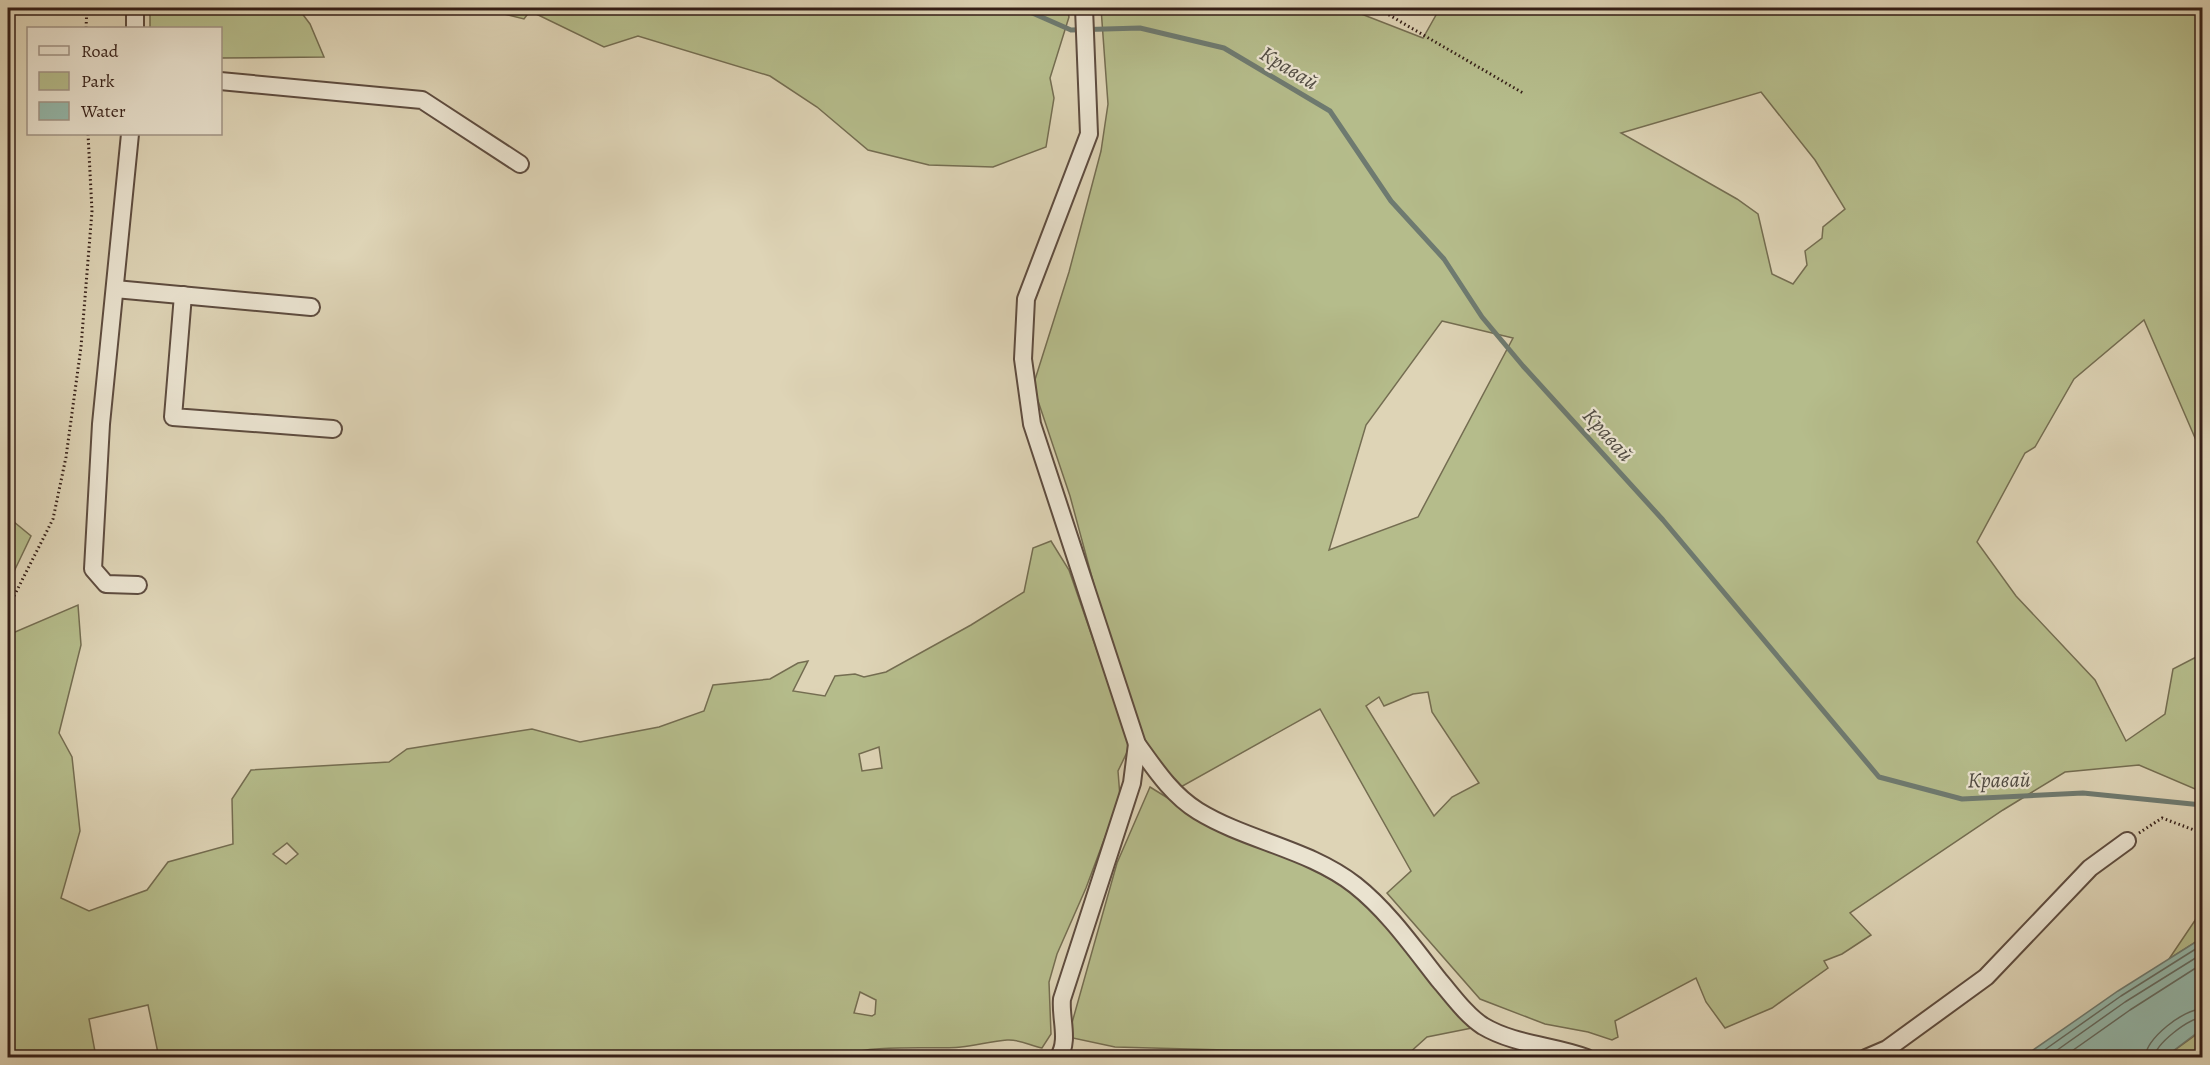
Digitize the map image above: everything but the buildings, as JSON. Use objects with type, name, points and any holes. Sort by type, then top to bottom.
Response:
[{"type":"street","points":[[135,8],[135,27]]},
{"type":"street","points":[[1084,8],[1089,134],[1026,299],[1023,359],[1032,424],[1137,744],[1166,785],[1198,811],[1327,868],[1353,883],[1381,907],[1454,998],[1481,1024],[1504,1037],[1564,1049],[1587,1058]]},
{"type":"street","points":[[222,81],[422,100],[520,164]]},
{"type":"street","points":[[130,135],[101,424],[93,568],[106,584],[138,585]]},
{"type":"street","points":[[115,289],[311,307]]},
{"type":"street","points":[[183,295],[173,417],[333,429]]},
{"type":"street","points":[[1058,1058],[1065,1043],[1061,1015],[1062,999],[1132,783],[1137,744]]},
{"type":"street","points":[[1866,1058],[1887,1049],[1986,977],[2090,868],[2127,841]]},
{"type":"path","points":[[86,27],[87,8]]},
{"type":"path","points":[[1377,8],[1523,93]]},
{"type":"path","points":[[8,608],[53,519],[66,457],[81,347],[92,211],[88,135]]},
{"type":"path","points":[[2127,841],[2162,818],[2202,833]]},
{"type":"green space","points":[[150,8],[298,8],[310,24],[324,57],[222,58],[222,27],[150,27]]},
{"type":"green space","points":[[480,8],[1067,8],[1069,17],[1050,78],[1054,98],[1046,147],[993,167],[929,165],[868,150],[817,107],[770,76],[638,36],[604,47],[530,11],[524,19]]},
{"type":"green space","points":[[1101,8],[1346,8],[1423,38],[1440,8],[2202,8],[2202,454],[2144,320],[2074,379],[2035,447],[2025,453],[1977,542],[2016,596],[2095,680],[2126,741],[2165,714],[2173,669],[2202,654],[2202,801],[2200,791],[2139,765],[2065,772],[2003,810],[1850,913],[1871,935],[1842,954],[1824,961],[1828,968],[1772,1008],[1725,1028],[1706,1002],[1696,978],[1615,1021],[1618,1037],[1612,1040],[1588,1032],[1545,1024],[1480,999],[1387,893],[1411,871],[1320,709],[1179,788],[1145,745],[1107,633],[1070,496],[1033,386],[1069,272],[1101,151],[1108,104]],"holes":[[[1761,92],[1815,160],[1845,209],[1823,227],[1822,238],[1805,251],[1807,265],[1793,284],[1772,274],[1758,214],[1737,199],[1621,133]],[[1442,321],[1513,338],[1418,517],[1329,550],[1366,425]],[[1428,692],[1432,712],[1479,783],[1452,797],[1434,816],[1366,706],[1379,697],[1384,706],[1413,694]]]},
{"type":"green space","points":[[8,517],[31,536],[8,584]]},
{"type":"green space","points":[[1051,541],[1069,570],[1130,746],[1118,771],[1120,797],[1086,888],[1057,954],[1049,982],[1051,1034],[1042,1048],[1007,1040],[949,1048],[864,1050],[841,1058],[159,1058],[148,1005],[89,1019],[96,1057],[8,1058],[8,635],[78,605],[81,645],[59,733],[72,757],[80,831],[61,898],[89,911],[147,890],[168,862],[233,844],[232,799],[251,770],[389,762],[407,749],[532,729],[580,742],[659,727],[704,711],[713,685],[770,679],[798,663],[808,661],[793,691],[825,696],[835,676],[855,674],[864,677],[886,672],[971,625],[1024,592],[1033,548]],"holes":[[[879,747],[882,768],[862,771],[859,754]],[[287,843],[298,854],[286,864],[273,854]],[[860,992],[876,1000],[875,1014],[872,1016],[854,1013]]]},
{"type":"green space","points":[[1150,787],[1179,805],[1275,848],[1368,900],[1477,1027],[1427,1037],[1407,1055],[1115,1047],[1068,1037],[1117,863]]},
{"type":"green space","points":[[2202,910],[2202,938],[2169,959]]},
{"type":"green space","points":[[2202,1029],[2202,1057],[2164,1058],[2201,1031]]},
{"type":"water","points":[[2202,938],[2202,1029],[2165,1057],[2023,1057],[2118,991]]},
{"type":"waterway","name":"Кравай","points":[[1021,8],[1071,30],[1140,28],[1224,48],[1330,111],[1391,201],[1444,259],[1482,317],[1523,366],[1663,520],[1879,777],[1962,799],[2083,793],[2202,805]]}]
